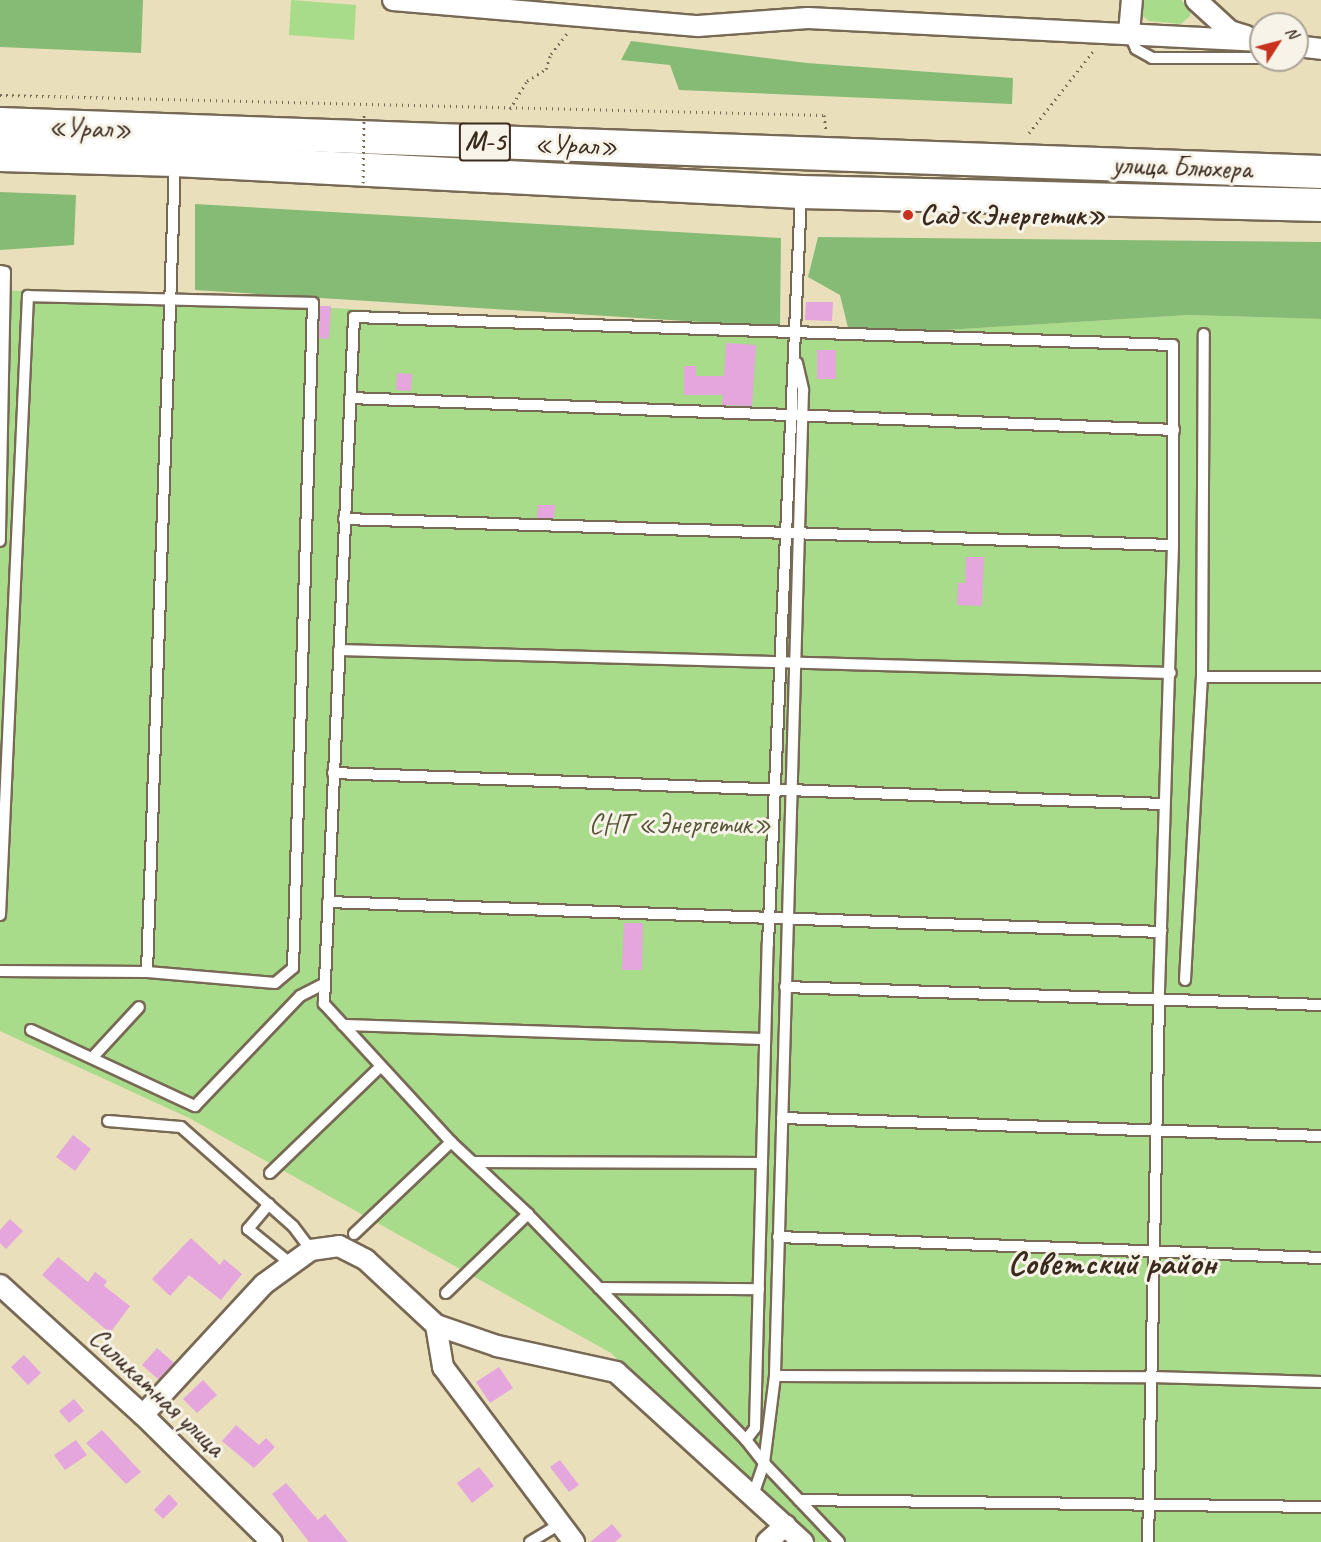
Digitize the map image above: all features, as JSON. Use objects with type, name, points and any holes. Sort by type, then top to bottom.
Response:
[{"type":"main road","name":"«Урал»","points":[[0,124],[1043,161]]},
{"type":"main road","name":"«Урал»","points":[[0,155],[175,160],[801,192],[1044,198]]},
{"type":"main road","name":"улица Блюхера","points":[[1043,161],[1321,172]]},
{"type":"main road","name":"улица Блюхера","points":[[1044,198],[1321,205]]},
{"type":"street","points":[[393,0],[698,26],[807,18],[1249,40]]},
{"type":"street","points":[[1129,33],[1132,0]]},
{"type":"street","points":[[1205,5],[1230,31],[1249,37]]},
{"type":"street","points":[[143,1415],[264,1284],[311,1250],[339,1246],[366,1260],[436,1325],[497,1346],[616,1372],[803,1542]]},
{"type":"street","name":"Силикатная улица","points":[[0,1285],[143,1415],[272,1542]]},
{"type":"street","points":[[436,1325],[443,1366],[574,1542]]},
{"type":"street","points":[[767,1542],[786,1525]]},
{"type":"lane","points":[[1129,33],[1136,49],[1152,58],[1249,58]]},
{"type":"lane","points":[[147,972],[175,160]]},
{"type":"lane","points":[[752,1498],[764,1463],[776,1376],[798,533],[794,331],[801,192]]},
{"type":"lane","points":[[0,271],[5,272],[0,541]]},
{"type":"lane","points":[[0,915],[28,296],[313,303],[293,968],[275,983],[147,972],[0,970]]},
{"type":"lane","points":[[839,1542],[764,1463],[746,1440],[528,1214],[452,1142],[324,1004],[354,317],[1173,345],[1171,674],[1164,804],[1148,1542]]},
{"type":"lane","points":[[1185,980],[1202,677],[1204,334]]},
{"type":"lane","points":[[350,398],[1174,430]]},
{"type":"lane","points":[[746,1440],[755,1428],[765,1039],[779,663],[785,533],[796,415]]},
{"type":"lane","points":[[344,519],[1173,545]]},
{"type":"lane","points":[[339,650],[1171,674]]},
{"type":"lane","points":[[1202,677],[1321,677]]},
{"type":"lane","points":[[333,773],[1164,804]]},
{"type":"lane","points":[[328,902],[1161,932]]},
{"type":"lane","points":[[31,1030],[195,1106],[300,996],[324,984]]},
{"type":"lane","points":[[785,987],[1159,1002],[1321,1005]]},
{"type":"lane","points":[[92,1058],[139,1007]]},
{"type":"lane","points":[[343,1025],[765,1039]]},
{"type":"lane","points":[[270,1173],[381,1066]]},
{"type":"lane","points":[[782,1118],[1321,1136]]},
{"type":"lane","points":[[108,1121],[181,1127],[293,1226],[311,1250]]},
{"type":"lane","points":[[354,1233],[452,1142]]},
{"type":"lane","points":[[473,1162],[762,1163]]},
{"type":"lane","points":[[269,1204],[248,1229],[291,1264]]},
{"type":"lane","points":[[446,1293],[528,1214]]},
{"type":"lane","points":[[778,1237],[1321,1258]]},
{"type":"lane","points":[[599,1288],[759,1289]]},
{"type":"lane","points":[[776,1376],[1152,1377],[1321,1382]]},
{"type":"lane","points":[[799,1500],[1321,1507]]},
{"type":"lane","points":[[530,1542],[560,1524]]},
{"type":"path","points":[[510,109],[527,81],[546,69],[551,54],[581,16]]},
{"type":"path","points":[[1029,133],[1108,32]]},
{"type":"path","points":[[0,95],[318,105],[824,115],[826,135]]},
{"type":"path","points":[[318,105],[319,112]]},
{"type":"path","points":[[363,183],[364,113]]},
{"type":"green space","points":[[0,0],[143,0],[141,53],[0,47]]},
{"type":"green space","points":[[291,0],[356,5],[354,40],[289,35]]},
{"type":"green space","points":[[1141,0],[1181,0],[1191,11],[1190,16],[1181,24],[1149,21],[1139,13]]},
{"type":"green space","points":[[631,41],[807,63],[1013,78],[1012,104],[679,90],[670,65],[621,60]]},
{"type":"green space","points":[[0,192],[76,195],[74,245],[0,250]]},
{"type":"green space","points":[[195,204],[781,238],[780,327],[195,290]]},
{"type":"green space","points":[[818,237],[1321,242],[1321,319],[1189,315],[850,336],[840,295],[808,277]]},
{"type":"green space","name":"СНТ «Энергетик»","points":[[0,290],[850,336],[1189,315],[1321,319],[1321,1542],[800,1542],[611,1353],[189,1118],[0,1031]]},
{"type":"building","points":[[806,302],[833,302],[832,321],[805,320]]},
{"type":"building","points":[[320,306],[331,306],[329,339],[319,338]]},
{"type":"building","points":[[726,343],[756,345],[752,406],[722,405],[723,395],[684,395],[684,366],[696,366],[696,376],[724,376]]},
{"type":"building","points":[[817,350],[836,350],[836,379],[817,379]]},
{"type":"building","points":[[397,373],[412,374],[411,391],[396,390]]},
{"type":"building","points":[[538,505],[555,505],[554,518],[537,518]]},
{"type":"building","points":[[966,557],[984,557],[982,606],[957,605],[958,583],[965,583]]},
{"type":"building","points":[[624,923],[643,923],[642,970],[622,970]]},
{"type":"building","points":[[73,1135],[91,1149],[75,1171],[56,1157]]},
{"type":"building","points":[[10,1219],[23,1231],[6,1249],[0,1243],[0,1230]]},
{"type":"building","points":[[191,1238],[220,1265],[224,1259],[242,1274],[221,1300],[189,1275],[170,1296],[152,1279]]},
{"type":"building","points":[[58,1257],[88,1282],[95,1272],[107,1281],[104,1286],[130,1306],[110,1333],[42,1275]]},
{"type":"building","points":[[157,1348],[174,1363],[159,1380],[142,1365]]},
{"type":"building","points":[[24,1355],[41,1373],[28,1385],[11,1367]]},
{"type":"building","points":[[499,1367],[513,1388],[490,1403],[476,1382]]},
{"type":"building","points":[[203,1380],[217,1395],[197,1413],[183,1399]]},
{"type":"building","points":[[74,1399],[84,1411],[69,1423],[59,1411]]},
{"type":"building","points":[[236,1425],[259,1445],[266,1438],[275,1447],[254,1468],[222,1441]]},
{"type":"building","points":[[102,1430],[141,1472],[126,1484],[86,1443]]},
{"type":"building","points":[[76,1440],[87,1455],[65,1470],[54,1455]]},
{"type":"building","points":[[560,1460],[579,1485],[569,1492],[550,1467]]},
{"type":"building","points":[[479,1467],[494,1486],[472,1503],[457,1483]]},
{"type":"building","points":[[286,1483],[318,1520],[325,1514],[348,1542],[309,1542],[272,1494]]},
{"type":"building","points":[[169,1494],[178,1504],[163,1519],[154,1510]]},
{"type":"building","points":[[612,1524],[622,1536],[615,1542],[590,1542]]},
{"type":"place","name":"Сад «Энергетик»","points":[[908,215]]},
{"type":"district","name":"Советский район","points":[[1112,1263]]}]
